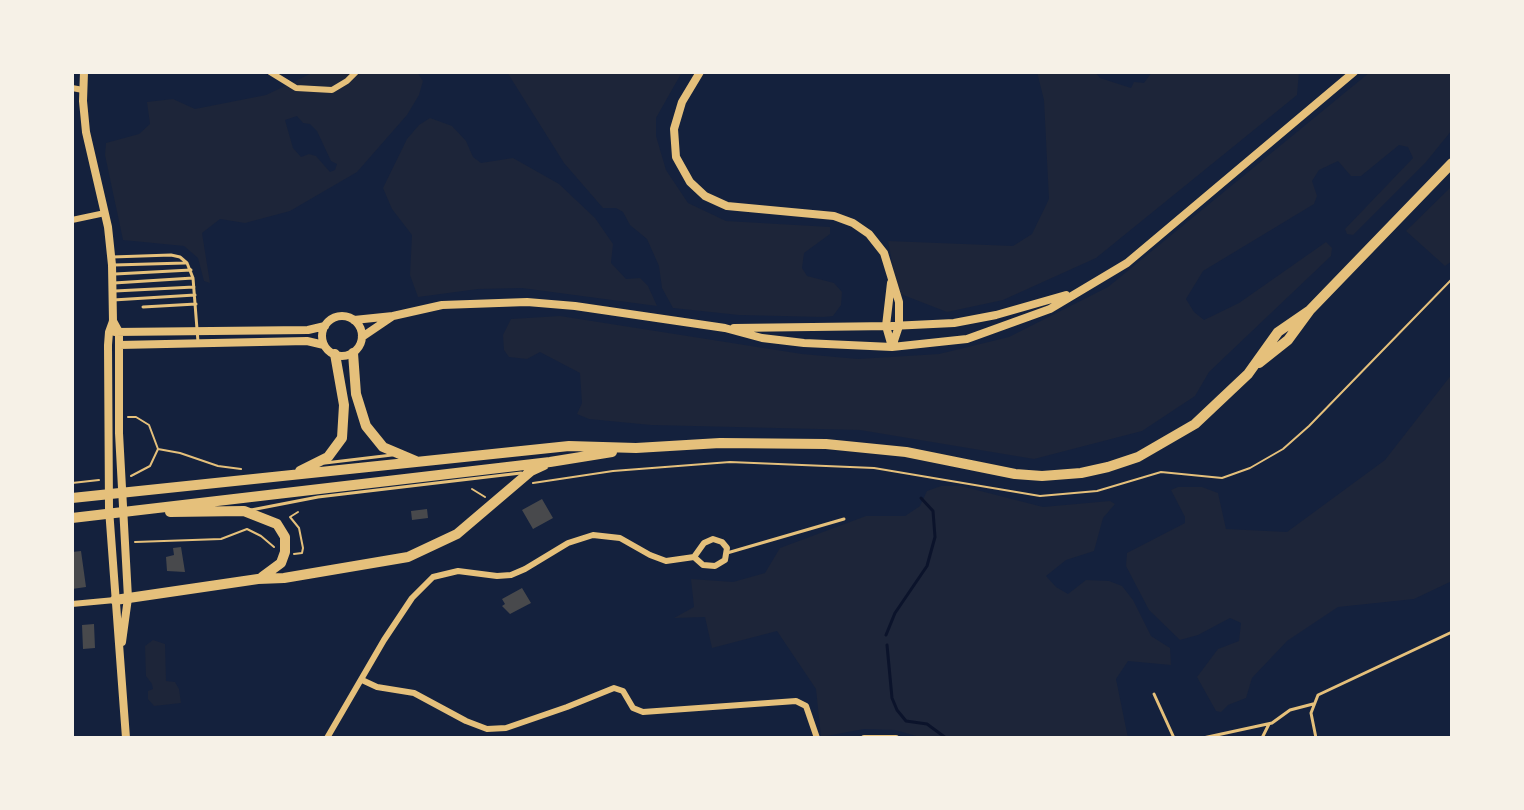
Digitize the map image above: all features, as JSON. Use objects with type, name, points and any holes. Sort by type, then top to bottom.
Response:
[{"type":"highway","points":[[148,511],[195,502],[550,462],[636,448],[720,442],[826,444],[906,452],[1014,474],[1042,476],[1081,473],[1124,463],[1176,437],[1207,415],[1256,365],[1288,340],[1310,310],[1452,163]]},
{"type":"highway","points":[[353,353],[356,394],[366,426],[379,443],[397,455],[419,463]]},
{"type":"highway","points":[[285,474],[316,465],[336,449],[345,429],[343,397],[334,354]]},
{"type":"highway","points":[[72,498],[569,446],[636,448]]},
{"type":"highway","points":[[112,600],[372,565],[419,553],[466,528],[531,471],[550,462]]},
{"type":"highway","points":[[72,518],[148,511],[244,511],[271,521],[285,537],[285,552],[281,563],[258,579]]},
{"type":"street","points":[[84,72],[83,90],[88,143],[105,213],[112,279],[113,321],[108,345],[108,476],[112,600],[121,645]]},
{"type":"street","points":[[270,72],[296,88],[332,90],[356,72]]},
{"type":"street","points":[[700,72],[682,102],[674,129],[676,157],[690,182],[705,196],[727,206],[823,214],[853,223],[869,234],[880,246],[887,260],[891,283],[899,302],[899,326],[892,347]]},
{"type":"street","points":[[109,333],[308,330],[325,326],[336,317],[354,320],[393,316],[442,305],[527,302],[575,306],[725,328],[793,342],[892,347],[937,344],[985,334],[1050,309],[1127,263],[1354,72]]},
{"type":"street","points":[[72,88],[83,90]]},
{"type":"street","points":[[72,220],[105,213]]},
{"type":"street","points":[[891,283],[886,326],[892,347]]},
{"type":"street","points":[[725,328],[899,326],[976,320],[1077,291]]},
{"type":"street","points":[[362,337],[393,316]]},
{"type":"street","points":[[108,345],[307,341],[324,345],[334,354],[353,353],[362,337],[360,327],[354,320]]},
{"type":"street","points":[[113,321],[119,332],[124,474],[122,527],[128,598],[121,645],[126,738]]},
{"type":"street","points":[[324,345],[325,326]]},
{"type":"street","points":[[327,738],[384,640],[412,598],[429,579],[439,574],[458,571],[497,576],[511,575],[567,543],[593,536],[620,538],[666,561],[694,557],[704,543],[713,539],[722,542],[727,553],[723,562],[715,566],[703,565],[694,557]]},
{"type":"street","points":[[72,604],[112,600]]},
{"type":"street","points":[[362,680],[377,687],[414,693],[466,721],[487,729],[506,728],[614,688],[623,691],[633,708],[643,712],[796,702],[806,706],[817,738]]},
{"type":"street","points":[[865,738],[896,738]]},
{"type":"lane","points":[[112,279],[171,255],[180,257],[187,263],[193,278],[199,343]]},
{"type":"lane","points":[[112,279],[187,263]]},
{"type":"lane","points":[[112,279],[191,270]]},
{"type":"lane","points":[[112,279],[193,278]]},
{"type":"lane","points":[[112,279],[194,287]]},
{"type":"lane","points":[[112,279],[195,295]]},
{"type":"lane","points":[[143,307],[196,304]]},
{"type":"lane","points":[[316,465],[397,455]]},
{"type":"lane","points":[[244,511],[318,497],[531,471]]},
{"type":"lane","points":[[727,553],[844,519]]},
{"type":"lane","points":[[1316,738],[1312,719],[1313,704],[1318,695],[1452,632]]},
{"type":"lane","points":[[1154,694],[1174,738]]},
{"type":"lane","points":[[1203,738],[1269,724],[1290,710],[1313,704]]},
{"type":"lane","points":[[1262,738],[1269,724]]},
{"type":"path","points":[[529,485],[546,479],[594,473],[730,462],[874,468],[1040,496],[1097,491],[1161,472],[1222,478],[1250,468],[1283,448],[1309,426],[1452,279]]},
{"type":"path","points":[[124,474],[146,471],[154,461],[158,449],[149,425],[136,417],[128,417]]},
{"type":"path","points":[[158,449],[180,453],[218,466],[246,469]]},
{"type":"path","points":[[72,483],[108,476]]},
{"type":"path","points":[[472,489],[490,501]]},
{"type":"path","points":[[292,553],[302,553],[303,548],[300,528],[290,517],[298,512]]},
{"type":"path","points":[[130,542],[221,539],[247,530],[261,536],[279,551]]},
{"type":"shaded area","points":[[314,72],[358,74],[360,72],[417,72],[423,81],[419,95],[407,115],[357,172],[290,211],[245,223],[220,219],[202,233],[210,283],[204,281],[198,258],[184,246],[123,240],[105,155],[106,143],[139,134],[150,124],[147,102],[173,99],[195,109],[266,95]],"holes":[[[297,116],[303,123],[310,124],[317,131],[331,161],[337,164],[335,170],[330,172],[316,156],[309,154],[301,157],[293,148],[285,120]]]},
{"type":"shaded area","points":[[507,72],[682,72],[656,118],[656,136],[666,170],[688,203],[726,221],[830,227],[830,234],[804,253],[802,268],[807,276],[834,283],[842,292],[841,305],[833,316],[823,317],[739,315],[673,308],[662,288],[659,266],[647,239],[630,225],[623,212],[616,208],[603,208],[564,163]]},
{"type":"shaded area","points":[[1037,72],[1095,72],[1100,78],[1131,88],[1134,82],[1144,83],[1152,72],[1299,72],[1297,95],[1096,258],[1003,300],[947,312],[898,293],[888,241],[1013,246],[1032,234],[1049,199],[1044,100]]},
{"type":"shaded area","points":[[1370,72],[1452,72],[1452,130],[1426,162],[1353,235],[1347,234],[1345,229],[1413,158],[1408,147],[1399,145],[1361,176],[1351,176],[1338,161],[1319,170],[1312,181],[1317,196],[1314,204],[1203,271],[1186,299],[1194,312],[1204,320],[1239,303],[1326,242],[1332,248],[1331,256],[1209,372],[1195,396],[1142,431],[1034,459],[860,430],[651,425],[589,419],[577,414],[582,403],[580,373],[540,352],[527,359],[509,357],[504,350],[503,335],[511,319],[560,316],[802,354],[858,359],[939,354],[1009,337],[1108,287]]},
{"type":"shaded area","points":[[430,118],[452,126],[466,141],[473,157],[481,163],[513,158],[559,184],[595,218],[613,244],[611,263],[626,279],[640,278],[648,286],[657,306],[522,288],[478,289],[418,297],[410,275],[412,235],[392,209],[383,188],[407,139],[419,125]]},
{"type":"shaded area","points":[[1452,186],[1452,261],[1445,266],[1406,231]]},
{"type":"shaded area","points":[[1452,374],[1452,581],[1414,599],[1338,607],[1287,641],[1252,678],[1246,698],[1228,705],[1221,712],[1216,711],[1197,677],[1218,649],[1239,641],[1241,623],[1230,618],[1198,635],[1180,640],[1149,610],[1126,566],[1127,553],[1185,523],[1185,517],[1171,490],[1178,487],[1202,487],[1218,493],[1226,529],[1287,532],[1385,460]]},
{"type":"shaded area","points":[[941,486],[961,486],[1043,507],[1110,501],[1115,504],[1103,518],[1094,551],[1066,560],[1046,576],[1056,587],[1068,594],[1086,580],[1109,581],[1122,586],[1133,600],[1151,636],[1170,648],[1171,665],[1128,661],[1116,679],[1128,738],[923,738],[895,730],[864,729],[821,737],[816,689],[777,631],[712,648],[705,617],[674,618],[694,607],[691,579],[733,582],[765,573],[780,548],[866,516],[905,516],[920,506],[927,491]]},
{"type":"shaded area","points":[[153,640],[165,644],[166,681],[175,682],[179,689],[181,703],[154,706],[148,699],[148,691],[153,689],[146,676],[145,646]]},
{"type":"building","points":[[542,499],[553,518],[533,529],[522,510]]},
{"type":"building","points":[[427,509],[428,518],[412,520],[411,511]]},
{"type":"building","points":[[181,547],[185,572],[167,571],[166,557],[174,555],[173,548]]},
{"type":"building","points":[[81,551],[86,587],[72,589],[72,552]]},
{"type":"building","points":[[522,588],[531,603],[510,614],[502,606],[505,604],[502,599]]},
{"type":"building","points":[[94,624],[95,648],[83,649],[82,625]]},
{"type":"waterway","points":[[886,635],[895,613],[927,566],[935,537],[933,511],[921,498]]},
{"type":"waterway","points":[[887,645],[892,698],[897,710],[906,721],[927,724],[946,738]]}]
